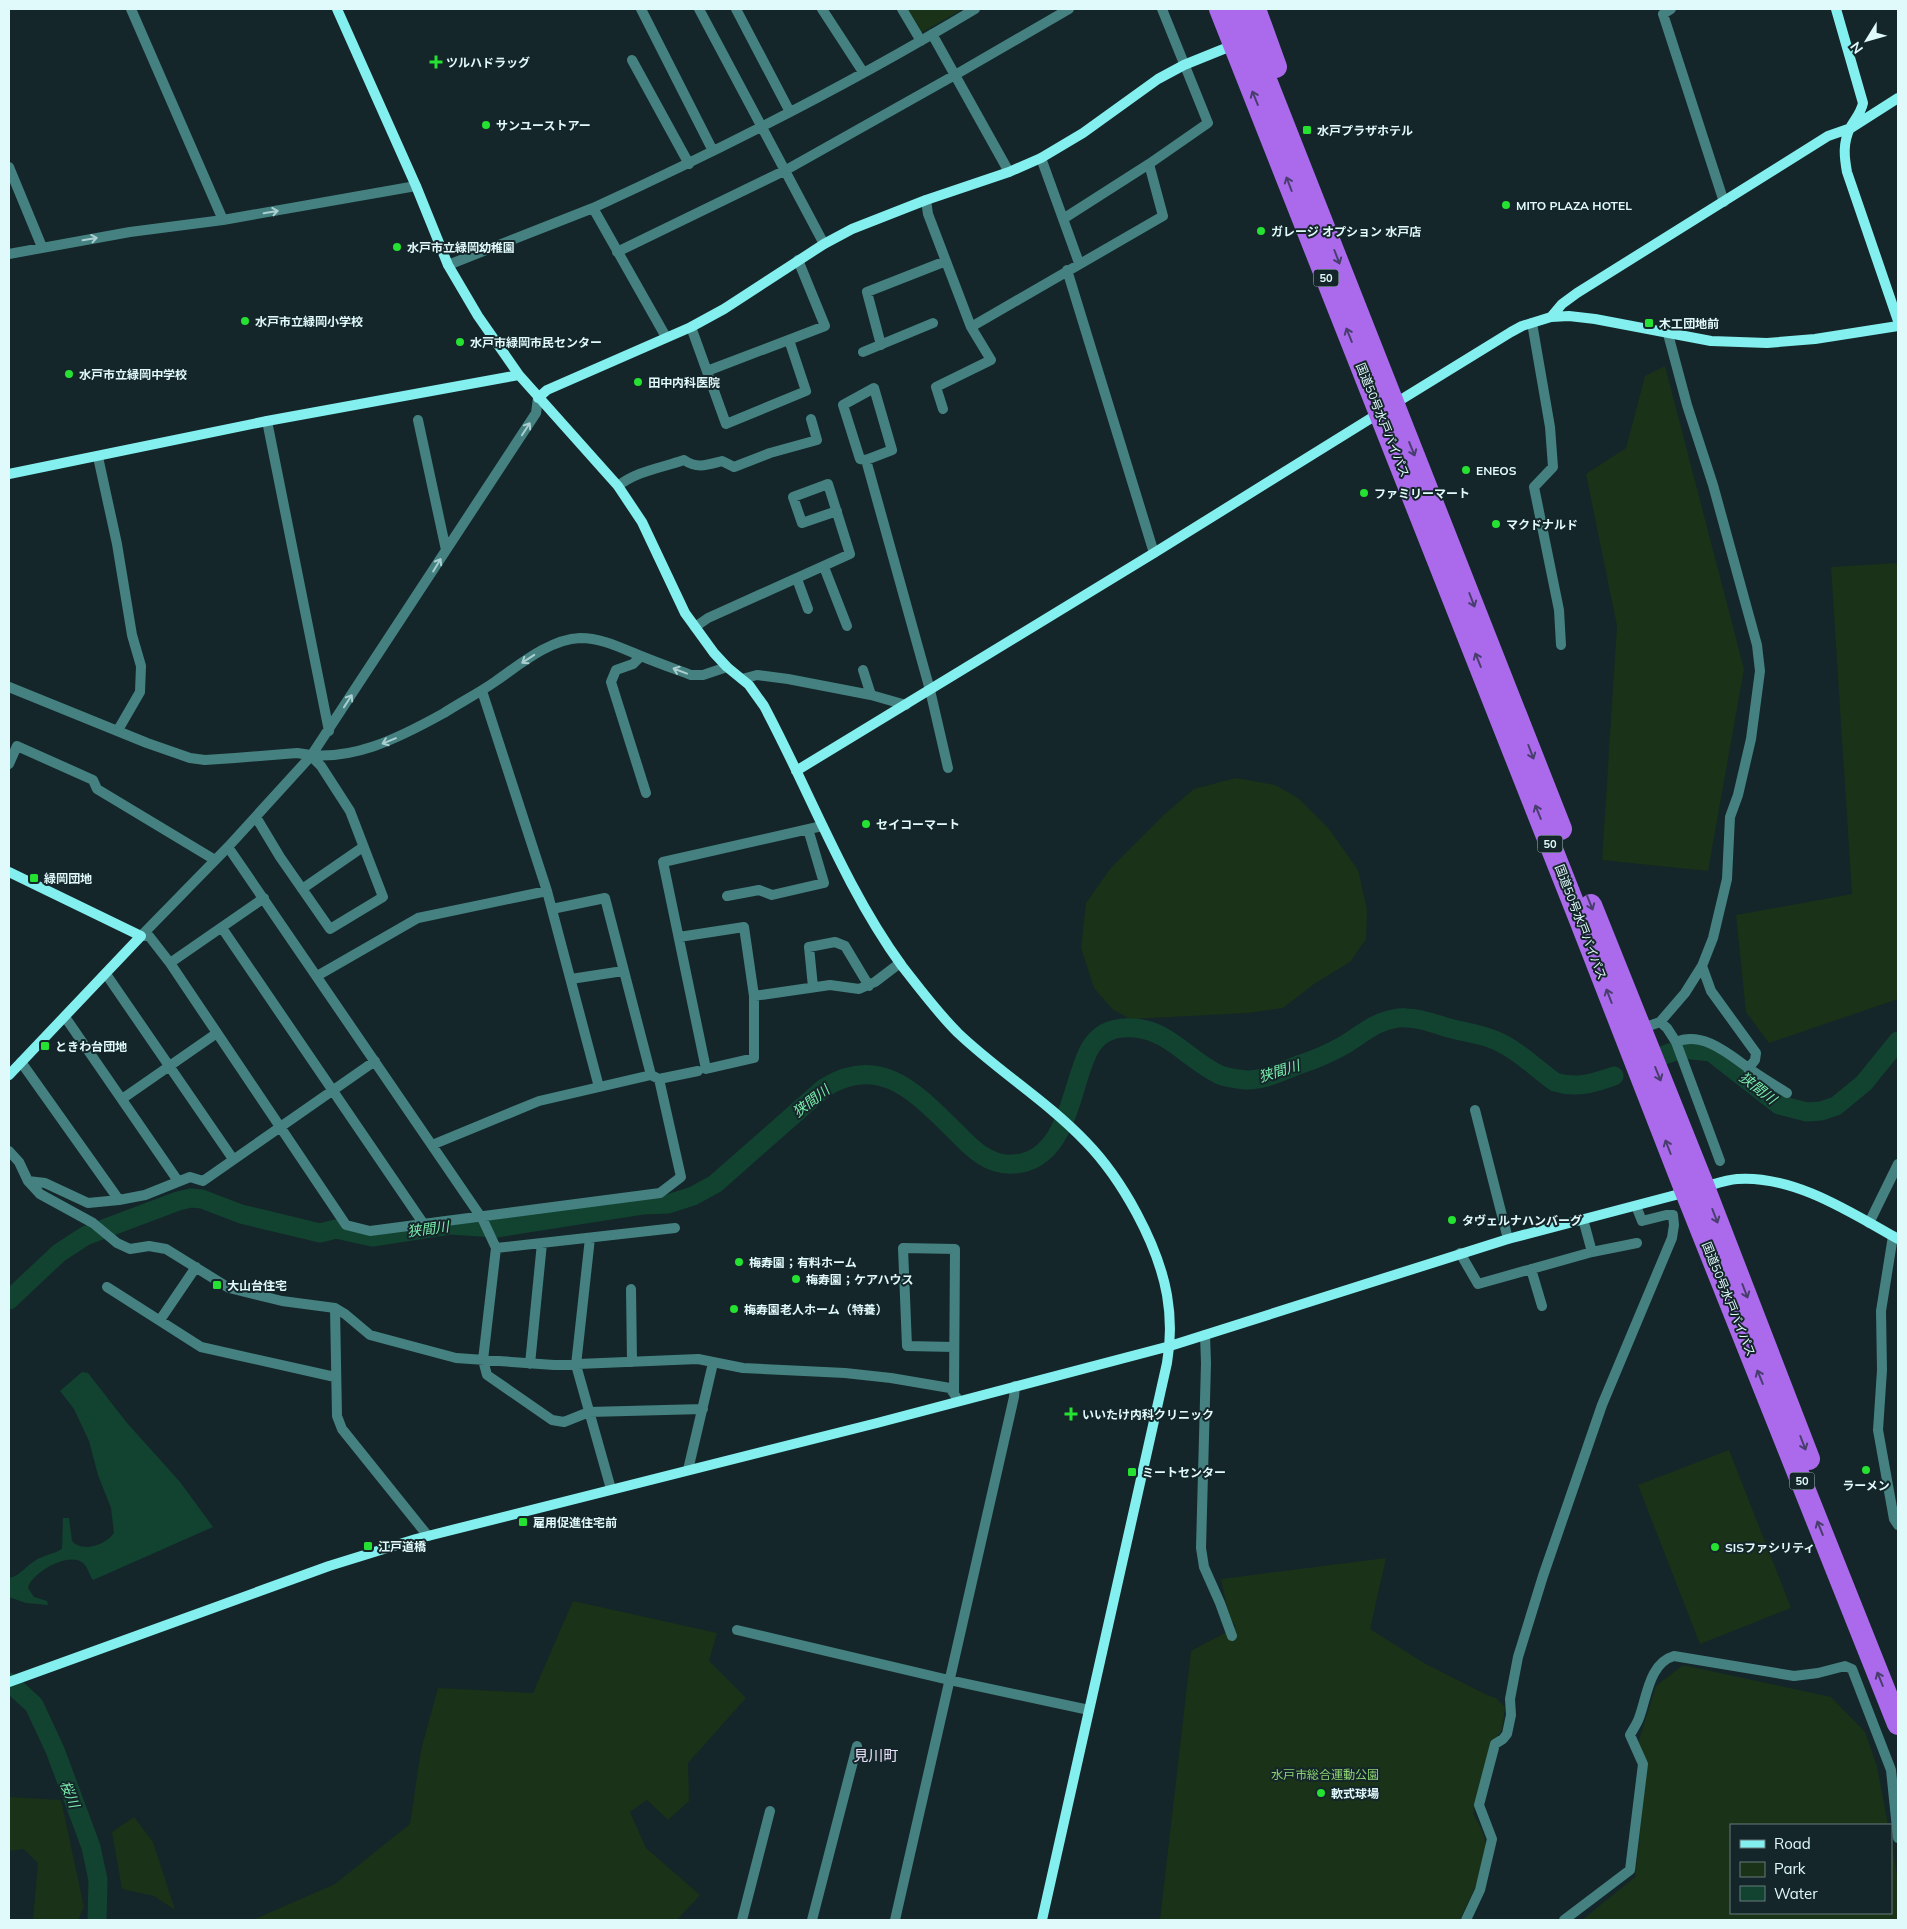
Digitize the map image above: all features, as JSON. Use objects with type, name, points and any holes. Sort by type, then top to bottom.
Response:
[{"type":"highway","points":[[1209,9],[1216,25],[1250,28]]},
{"type":"highway","name":"国道50号水戸バイパス","points":[[1220,9],[1250,28],[1387,408],[1577,910],[1695,1190],[1898,1683]]},
{"type":"highway","name":"国道50号水戸バイパス","points":[[1238,9],[1250,28],[1297,131],[1306,179],[1387,408],[1650,1026],[1695,1190],[1898,1724]]},
{"type":"street","points":[[131,9],[223,220]]},
{"type":"street","points":[[337,9],[416,186],[448,265],[478,316],[519,375],[618,486],[642,522],[675,594],[695,627],[727,667],[749,685],[764,706],[842,867],[900,963],[926,998],[959,1034],[1051,1110],[1085,1141],[1128,1199],[1152,1248],[1163,1276],[1168,1296],[1170,1346],[1042,1920]]},
{"type":"street","points":[[641,9],[713,151]]},
{"type":"street","points":[[699,9],[824,244]]},
{"type":"street","points":[[822,9],[863,72]]},
{"type":"street","points":[[902,9],[921,41]]},
{"type":"street","points":[[448,265],[593,208],[689,164],[790,112],[921,41],[975,9]]},
{"type":"street","points":[[617,252],[786,170],[955,76],[1069,9]]},
{"type":"street","points":[[1063,219],[1149,164],[1208,123],[1162,9]]},
{"type":"street","points":[[1671,9],[1663,14],[1724,202]]},
{"type":"street","points":[[1836,9],[1863,103],[1862,110],[1850,128],[1844,143],[1844,157],[1898,321]]},
{"type":"street","points":[[739,10],[790,112]]},
{"type":"street","points":[[9,1075],[228,847],[311,756],[536,412],[538,398],[547,390],[691,327],[724,309],[798,260],[852,229],[926,200],[1009,172],[1041,158],[1083,133],[1147,85],[1250,28]]},
{"type":"street","points":[[932,34],[1009,172]]},
{"type":"street","points":[[632,60],[689,164]]},
{"type":"street","points":[[1551,317],[1562,304],[1577,293],[1828,136],[1850,128],[1898,98]]},
{"type":"street","points":[[1041,158],[1079,264]]},
{"type":"street","points":[[971,327],[1163,216],[1149,164]]},
{"type":"street","points":[[9,167],[42,247]]},
{"type":"street","points":[[9,254],[130,232],[223,220],[416,186]]},
{"type":"street","points":[[926,200],[928,214],[971,327],[990,360],[936,387],[943,409]]},
{"type":"street","points":[[593,208],[666,337]]},
{"type":"street","points":[[707,371],[824,326],[798,260]]},
{"type":"street","points":[[881,345],[867,292],[946,261]]},
{"type":"street","points":[[1067,270],[1154,553]]},
{"type":"street","points":[[796,771],[1154,553],[1510,332],[1532,323],[1551,317],[1583,317],[1711,341],[1767,343],[1816,339],[1898,326]]},
{"type":"street","points":[[863,352],[933,322]]},
{"type":"street","points":[[1532,323],[1550,427],[1554,467],[1534,487],[1559,610],[1562,645]]},
{"type":"street","points":[[691,327],[726,424],[806,391],[789,340]]},
{"type":"street","points":[[1650,1026],[1685,993],[1702,966],[1713,938],[1727,879],[1730,817],[1738,795],[1751,739],[1760,671],[1757,645],[1713,485],[1687,405],[1668,334]]},
{"type":"street","points":[[9,474],[267,421],[519,375]]},
{"type":"street","points":[[874,388],[892,450],[866,460],[860,459],[843,405],[874,388]]},
{"type":"street","points":[[618,486],[626,479],[646,471],[656,470],[684,460],[693,466],[705,466],[722,461],[734,467],[770,452],[817,440],[811,419]]},
{"type":"street","points":[[418,420],[446,550]]},
{"type":"street","points":[[267,421],[329,731]]},
{"type":"street","points":[[98,457],[117,544],[132,635],[141,666],[140,692],[118,730]]},
{"type":"street","points":[[866,460],[930,690],[948,768]]},
{"type":"street","points":[[695,627],[708,618],[850,554],[837,511],[828,484],[793,497],[802,523],[837,511]]},
{"type":"street","points":[[824,567],[847,626]]},
{"type":"street","points":[[796,579],[808,609]]},
{"type":"street","points":[[9,687],[190,758],[205,760],[297,753],[311,756],[357,752],[386,743],[482,691],[537,653],[557,644],[578,638],[609,643],[691,675],[703,675],[727,667]]},
{"type":"street","points":[[642,656],[633,664],[616,670],[611,682],[646,793]]},
{"type":"street","points":[[863,670],[871,695]]},
{"type":"street","points":[[742,679],[757,675],[781,678],[871,695],[906,705]]},
{"type":"street","points":[[482,691],[547,891],[599,1086]]},
{"type":"street","points":[[9,764],[17,746],[93,780],[97,789],[215,860]]},
{"type":"street","points":[[256,817],[280,857],[330,929],[383,897],[350,811],[321,766],[311,756]]},
{"type":"street","points":[[679,937],[744,927],[754,996],[754,1058],[706,1069],[663,862],[822,826]]},
{"type":"street","points":[[727,896],[759,890],[772,894],[824,883],[808,829]]},
{"type":"street","points":[[228,847],[481,1218],[494,1244],[484,1360],[487,1375],[552,1420],[564,1422],[590,1412],[703,1408]]},
{"type":"street","points":[[302,889],[363,847]]},
{"type":"street","points":[[9,872],[141,936],[149,936],[170,963],[346,1225],[370,1231],[423,1223],[481,1218],[660,1193],[681,1177],[655,1077],[623,971],[605,898],[552,909]]},
{"type":"street","points":[[317,976],[418,918],[547,891]]},
{"type":"street","points":[[170,963],[264,898]]},
{"type":"street","points":[[222,928],[423,1223]]},
{"type":"street","points":[[813,987],[809,947],[835,942],[845,946],[869,986]]},
{"type":"street","points":[[754,996],[830,985],[859,989],[869,986],[900,963]]},
{"type":"street","points":[[1702,966],[1711,991],[1756,1053],[1755,1060],[1748,1068]]},
{"type":"street","points":[[571,980],[623,971]]},
{"type":"street","points":[[106,974],[233,1159]]},
{"type":"street","points":[[65,1017],[178,1181]]},
{"type":"street","points":[[1650,1026],[1667,1028],[1676,1042],[1720,1160]]},
{"type":"street","points":[[122,1099],[217,1033]]},
{"type":"street","points":[[1676,1042],[1684,1039],[1701,1041],[1718,1047],[1787,1093]]},
{"type":"street","points":[[28,1181],[45,1183],[88,1203],[144,1195],[190,1177],[202,1181],[374,1061]]},
{"type":"street","points":[[22,1062],[119,1200]]},
{"type":"street","points":[[432,1145],[539,1101],[599,1086],[698,1071]]},
{"type":"street","points":[[1475,1110],[1508,1239]]},
{"type":"street","points":[[9,1151],[19,1162],[28,1181],[40,1194],[93,1223],[117,1243],[130,1249],[149,1246],[166,1249],[229,1288],[282,1301],[334,1308],[345,1314],[370,1335],[456,1358],[530,1364],[576,1365],[698,1359],[742,1368],[845,1373],[891,1378],[950,1388],[956,1397]]},
{"type":"street","points":[[1868,1222],[1898,1164]]},
{"type":"street","points":[[9,1682],[329,1566],[428,1536],[688,1470],[956,1397],[1015,1386],[1170,1346],[1460,1253],[1736,1179],[1775,1181],[1810,1193],[1896,1237],[1881,1311],[1882,1370],[1878,1430],[1880,1453],[1894,1519],[1898,1525]]},
{"type":"street","points":[[1466,1920],[1480,1890],[1492,1839],[1479,1805],[1495,1744],[1503,1739],[1506,1734],[1511,1715],[1510,1699],[1518,1657],[1543,1576],[1602,1405],[1672,1238],[1674,1225],[1672,1216],[1666,1214],[1642,1221],[1636,1206]]},
{"type":"street","points":[[1583,1219],[1592,1252]]},
{"type":"street","points":[[494,1244],[542,1243],[675,1228]]},
{"type":"street","points":[[590,1238],[576,1365],[611,1489]]},
{"type":"street","points":[[530,1364],[542,1243]]},
{"type":"street","points":[[1460,1253],[1478,1284],[1592,1252],[1637,1243]]},
{"type":"street","points":[[954,1347],[907,1346],[903,1248],[955,1249],[954,1347],[956,1397]]},
{"type":"street","points":[[160,1320],[196,1267]]},
{"type":"street","points":[[1532,1269],[1542,1306]]},
{"type":"street","points":[[107,1287],[201,1347],[335,1377]]},
{"type":"street","points":[[631,1289],[632,1362]]},
{"type":"street","points":[[334,1308],[337,1416],[342,1430],[428,1536]]},
{"type":"street","points":[[1205,1335],[1206,1363],[1201,1548],[1204,1566],[1232,1636]]},
{"type":"street","points":[[688,1470],[713,1363]]},
{"type":"street","points":[[895,1920],[1012,1407],[1015,1386]]},
{"type":"street","points":[[737,1630],[949,1680],[1089,1710]]},
{"type":"street","points":[[1564,1920],[1630,1870],[1643,1764],[1630,1735],[1639,1719],[1655,1672],[1667,1658],[1674,1656],[1794,1676],[1818,1673],[1845,1666],[1852,1669],[1891,1770],[1898,1838]]},
{"type":"street","points":[[812,1920],[857,1746]]},
{"type":"street","points":[[742,1920],[770,1811]]},
{"type":"green space","points":[[907,9],[963,9],[921,33]]},
{"type":"green space","points":[[1665,366],[1744,669],[1708,871],[1602,860],[1617,626],[1586,474],[1626,448],[1645,376]]},
{"type":"green space","points":[[1898,563],[1898,999],[1769,1043],[1746,1012],[1736,915],[1852,894],[1831,567]]},
{"type":"green space","points":[[1236,778],[1275,785],[1298,798],[1329,829],[1358,870],[1367,910],[1366,939],[1350,962],[1314,984],[1283,1008],[1248,1013],[1131,1019],[1113,1010],[1094,988],[1081,948],[1086,903],[1110,869],[1166,813],[1194,789]]},
{"type":"green space","name":"SISファシリティ","points":[[1729,1450],[1791,1608],[1700,1644],[1638,1485]]},
{"type":"green space","name":"軟式球場","points":[[1386,1558],[1370,1629],[1424,1663],[1496,1698],[1505,1707],[1502,1730],[1491,1744],[1473,1814],[1484,1836],[1486,1846],[1485,1859],[1476,1886],[1460,1920],[1160,1920],[1191,1651],[1236,1627],[1229,1616],[1221,1579]]},
{"type":"green space","points":[[573,1601],[717,1633],[709,1661],[746,1698],[688,1763],[689,1801],[668,1820],[647,1800],[630,1812],[646,1848],[700,1895],[677,1920],[253,1920],[335,1884],[410,1824],[421,1750],[438,1688],[533,1693]]},
{"type":"green space","points":[[1683,1665],[1831,1697],[1865,1732],[1877,1766],[1888,1824],[1730,1824],[1730,1914],[1892,1914],[1892,1846],[1898,1881],[1898,1920],[1582,1920],[1635,1877],[1647,1765],[1637,1746],[1656,1686]]},
{"type":"green space","points":[[9,1797],[61,1800],[84,1907],[78,1920],[33,1920],[38,1863],[24,1849],[9,1851]]},
{"type":"green space","points":[[134,1817],[153,1842],[175,1910],[154,1896],[122,1889],[112,1832]]},
{"type":"water","points":[[82,1372],[88,1373],[127,1423],[180,1482],[213,1527],[93,1580],[83,1563],[77,1560],[69,1560],[51,1565],[36,1576],[28,1588],[34,1597],[47,1601],[48,1605],[26,1603],[9,1597],[9,1578],[39,1558],[62,1549],[63,1518],[69,1518],[72,1541],[76,1545],[94,1546],[105,1541],[114,1533],[111,1508],[98,1475],[89,1441],[74,1409],[60,1391]]},
{"type":"waterway","name":"狭間川","points":[[9,1300],[59,1253],[85,1236],[178,1201],[191,1198],[202,1199],[241,1214],[320,1233],[336,1229],[372,1237],[450,1225],[496,1228],[642,1205],[668,1204],[693,1196],[715,1184],[824,1088],[844,1078],[863,1074],[881,1076],[913,1093],[969,1145],[989,1159],[1005,1164],[1029,1161],[1042,1153],[1052,1143],[1060,1129],[1067,1115],[1085,1059],[1093,1044],[1105,1033],[1120,1028],[1147,1030],[1169,1040],[1220,1075],[1246,1080],[1267,1077],[1313,1060],[1341,1047],[1376,1025],[1396,1018],[1423,1020],[1498,1042],[1518,1053],[1555,1082],[1578,1085],[1614,1076]]},
{"type":"waterway","name":"狭間川","points":[[1684,1049],[1711,1052],[1779,1105],[1807,1112],[1821,1111],[1836,1106],[1864,1083],[1898,1041]]},
{"type":"waterway","name":"狭間川","points":[[1664,1055],[1676,1051]]},
{"type":"waterway","name":"桜川","points":[[9,1682],[34,1705],[55,1750],[91,1847],[98,1880],[97,1920]]},
{"type":"place","name":"ツルハドラッグ","points":[[436,62]]},
{"type":"place","name":"サンユーストアー","points":[[486,125]]},
{"type":"place","name":"水戸プラザホテル","points":[[1307,130]]},
{"type":"place","name":"MITO PLAZA HOTEL","points":[[1506,205]]},
{"type":"place","name":"ガレージ オプション 水戸店","points":[[1261,231]]},
{"type":"place","name":"水戸市立緑岡幼稚園","points":[[397,247]]},
{"type":"place","name":"水戸市立緑岡小学校","points":[[245,321]]},
{"type":"place","name":"木工団地前","points":[[1649,323]]},
{"type":"place","name":"水戸市緑岡市民センター","points":[[460,342]]},
{"type":"place","name":"水戸市立緑岡中学校","points":[[69,374]]},
{"type":"place","name":"田中内科医院","points":[[638,382]]},
{"type":"place","name":"ENEOS","points":[[1466,470]]},
{"type":"place","name":"ファミリーマート","points":[[1364,493]]},
{"type":"place","name":"マクドナルド","points":[[1496,524]]},
{"type":"place","name":"セイコーマート","points":[[866,824]]},
{"type":"place","name":"緑岡団地","points":[[34,878]]},
{"type":"place","name":"ときわ台団地","points":[[45,1046]]},
{"type":"place","name":"タヴェルナハンバーグ","points":[[1452,1220]]},
{"type":"place","name":"梅寿園；有料ホーム","points":[[739,1262]]},
{"type":"place","name":"梅寿園；ケアハウス","points":[[796,1279]]},
{"type":"place","name":"大山台住宅","points":[[217,1285]]},
{"type":"place","name":"梅寿園老人ホーム（特養）","points":[[734,1309]]},
{"type":"place","name":"いいたけ内科クリニック","points":[[1071,1414]]},
{"type":"place","name":"ラーメン","points":[[1866,1470]]},
{"type":"place","name":"ミートセンター","points":[[1132,1472]]},
{"type":"place","name":"雇用促進住宅前","points":[[523,1522]]},
{"type":"place","name":"江戸道橋","points":[[368,1546]]},
{"type":"place","name":"SISファシリティ","points":[[1715,1547]]},
{"type":"place","name":"軟式球場","points":[[1321,1793]]},
{"type":"district","name":"見川町","points":[[876,1755]]},
{"type":"park label","name":"水戸市総合運動公園","points":[[1325,1774]]}]
